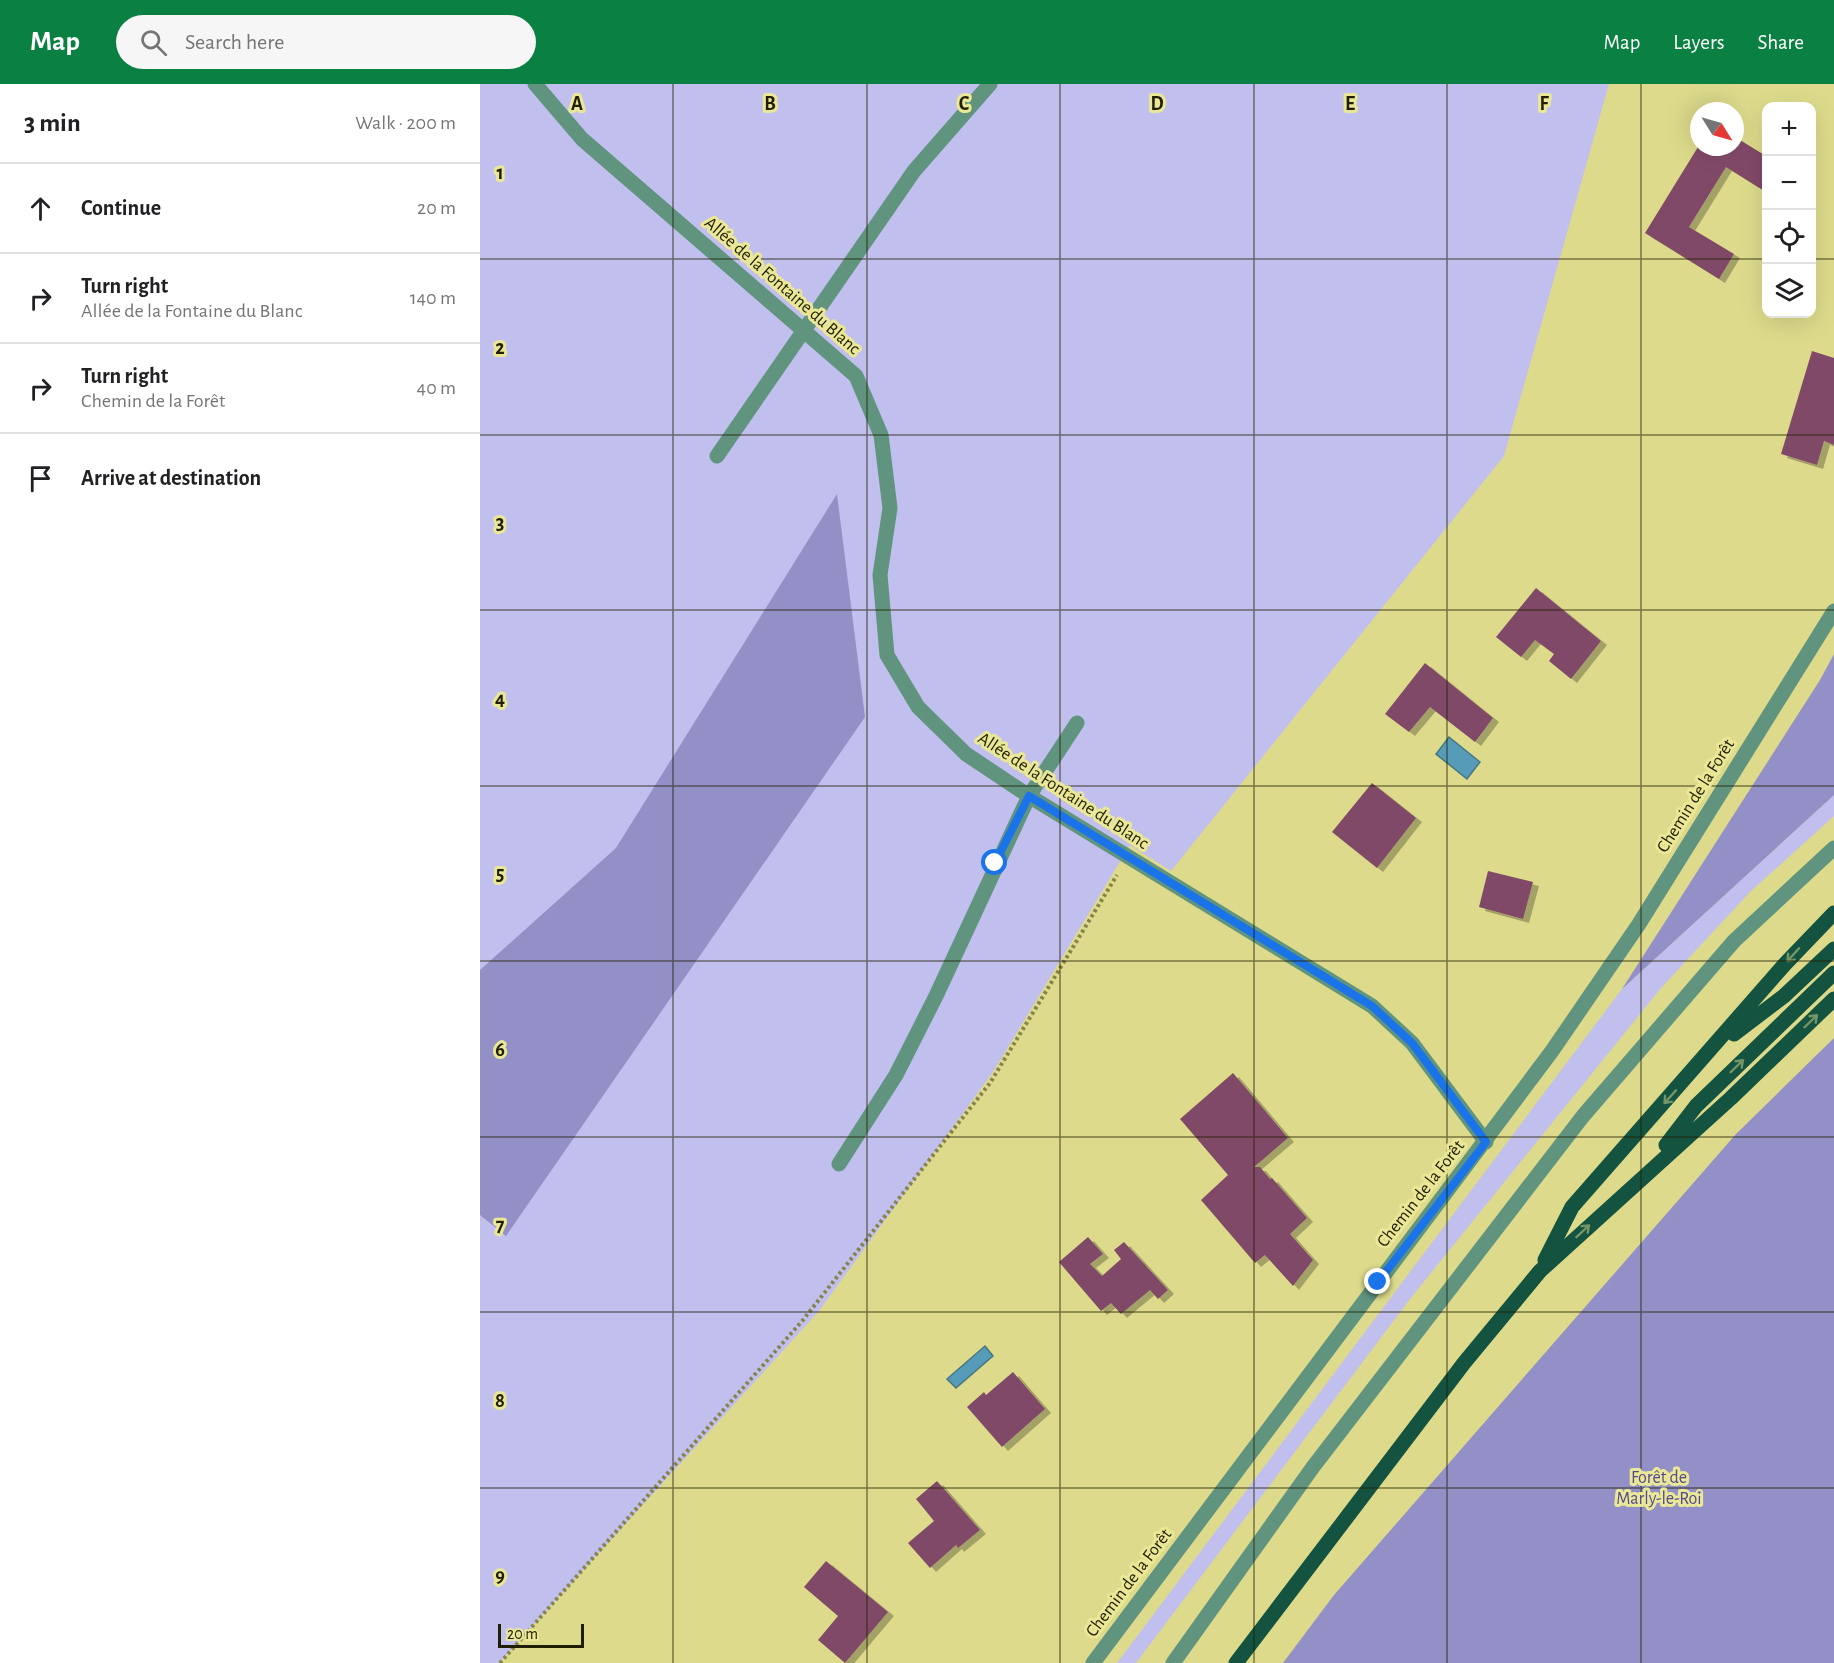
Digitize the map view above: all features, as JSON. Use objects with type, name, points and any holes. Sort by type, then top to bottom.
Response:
[{"type":"main road","points":[[1540,1270],[1572,1207],[1785,964],[1834,913]]},
{"type":"main road","points":[[1709,1053],[1784,996],[1834,949]]},
{"type":"main road","points":[[1644,1174],[1696,1106],[1834,973]]},
{"type":"main road","points":[[1236,1663],[1464,1363],[1540,1270],[1731,1098],[1834,999]]},
{"type":"street","name":"Allée de la Fontaine du Blanc","points":[[534,84],[582,139],[856,376],[881,435],[890,508],[880,575],[886,655],[918,707],[966,754],[1029,796],[1372,1006],[1412,1043],[1486,1142]]},
{"type":"street","points":[[717,456],[803,328],[914,171],[990,84]]},
{"type":"street","name":"Chemin de la Forêt","points":[[1093,1663],[1486,1142],[1639,924],[1834,611]]},
{"type":"street","points":[[839,1164],[896,1075],[936,996],[1029,796],[1077,723]]},
{"type":"street","points":[[1173,1663],[1313,1467],[1582,1116],[1734,941],[1834,848]]},
{"type":"path","points":[[500,1663],[803,1320],[990,1083],[1129,857]]},
{"type":"shaded area","points":[[480,84],[1609,84],[1504,456],[1171,871],[1130,845],[993,1072],[819,1311],[499,1663],[480,1663]]},
{"type":"shaded area","points":[[1449,737],[1480,762],[1467,779],[1436,754]]},
{"type":"shaded area","points":[[1834,795],[1834,816],[1750,892],[1661,988],[1410,1299],[1136,1663],[1117,1663],[1622,989]]},
{"type":"shaded area","points":[[985,1346],[993,1356],[956,1388],[947,1379]]},
{"type":"green space","points":[[837,494],[865,717],[506,1236],[480,1215],[480,970],[616,848]]},
{"type":"green space","points":[[1834,654],[1834,795],[1622,989],[1820,680]]},
{"type":"green space","name":"Forêt de Marly-le-Roi","points":[[1834,1038],[1834,1663],[1283,1663],[1334,1595],[1736,1134]]},
{"type":"building","points":[[1744,143],[1762,154],[1762,190],[1726,167],[1689,227],[1734,254],[1719,279],[1645,233],[1692,156],[1744,156]]},
{"type":"building","points":[[1812,351],[1834,358],[1834,445],[1824,441],[1817,465],[1781,454]]},
{"type":"building","points":[[1536,588],[1601,641],[1571,679],[1549,661],[1554,654],[1535,640],[1521,657],[1496,637]]},
{"type":"building","points":[[1425,663],[1493,718],[1475,742],[1430,707],[1409,732],[1385,714]]},
{"type":"building","points":[[1372,783],[1416,818],[1377,868],[1332,832]]},
{"type":"building","points":[[1488,871],[1533,882],[1523,919],[1479,907]]},
{"type":"building","points":[[1233,1073],[1288,1138],[1254,1167],[1260,1167],[1270,1179],[1272,1178],[1307,1218],[1290,1234],[1313,1260],[1293,1286],[1265,1255],[1255,1263],[1201,1200],[1228,1175],[1180,1119]]},
{"type":"building","points":[[1088,1237],[1103,1254],[1090,1264],[1102,1276],[1121,1259],[1114,1250],[1124,1242],[1168,1290],[1158,1299],[1150,1290],[1121,1314],[1111,1303],[1101,1311],[1059,1262]]},
{"type":"building","points":[[1013,1372],[1045,1409],[1002,1447],[967,1407],[984,1392],[986,1395]]},
{"type":"building","points":[[937,1481],[980,1530],[958,1548],[956,1545],[930,1568],[908,1543],[934,1521],[916,1499]]},
{"type":"building","points":[[826,1561],[888,1612],[845,1663],[818,1640],[838,1616],[804,1587]]},
{"type":"route","points":[[995,863],[1029,796],[1372,1006],[1412,1043],[1486,1142],[1378,1282]]}]
